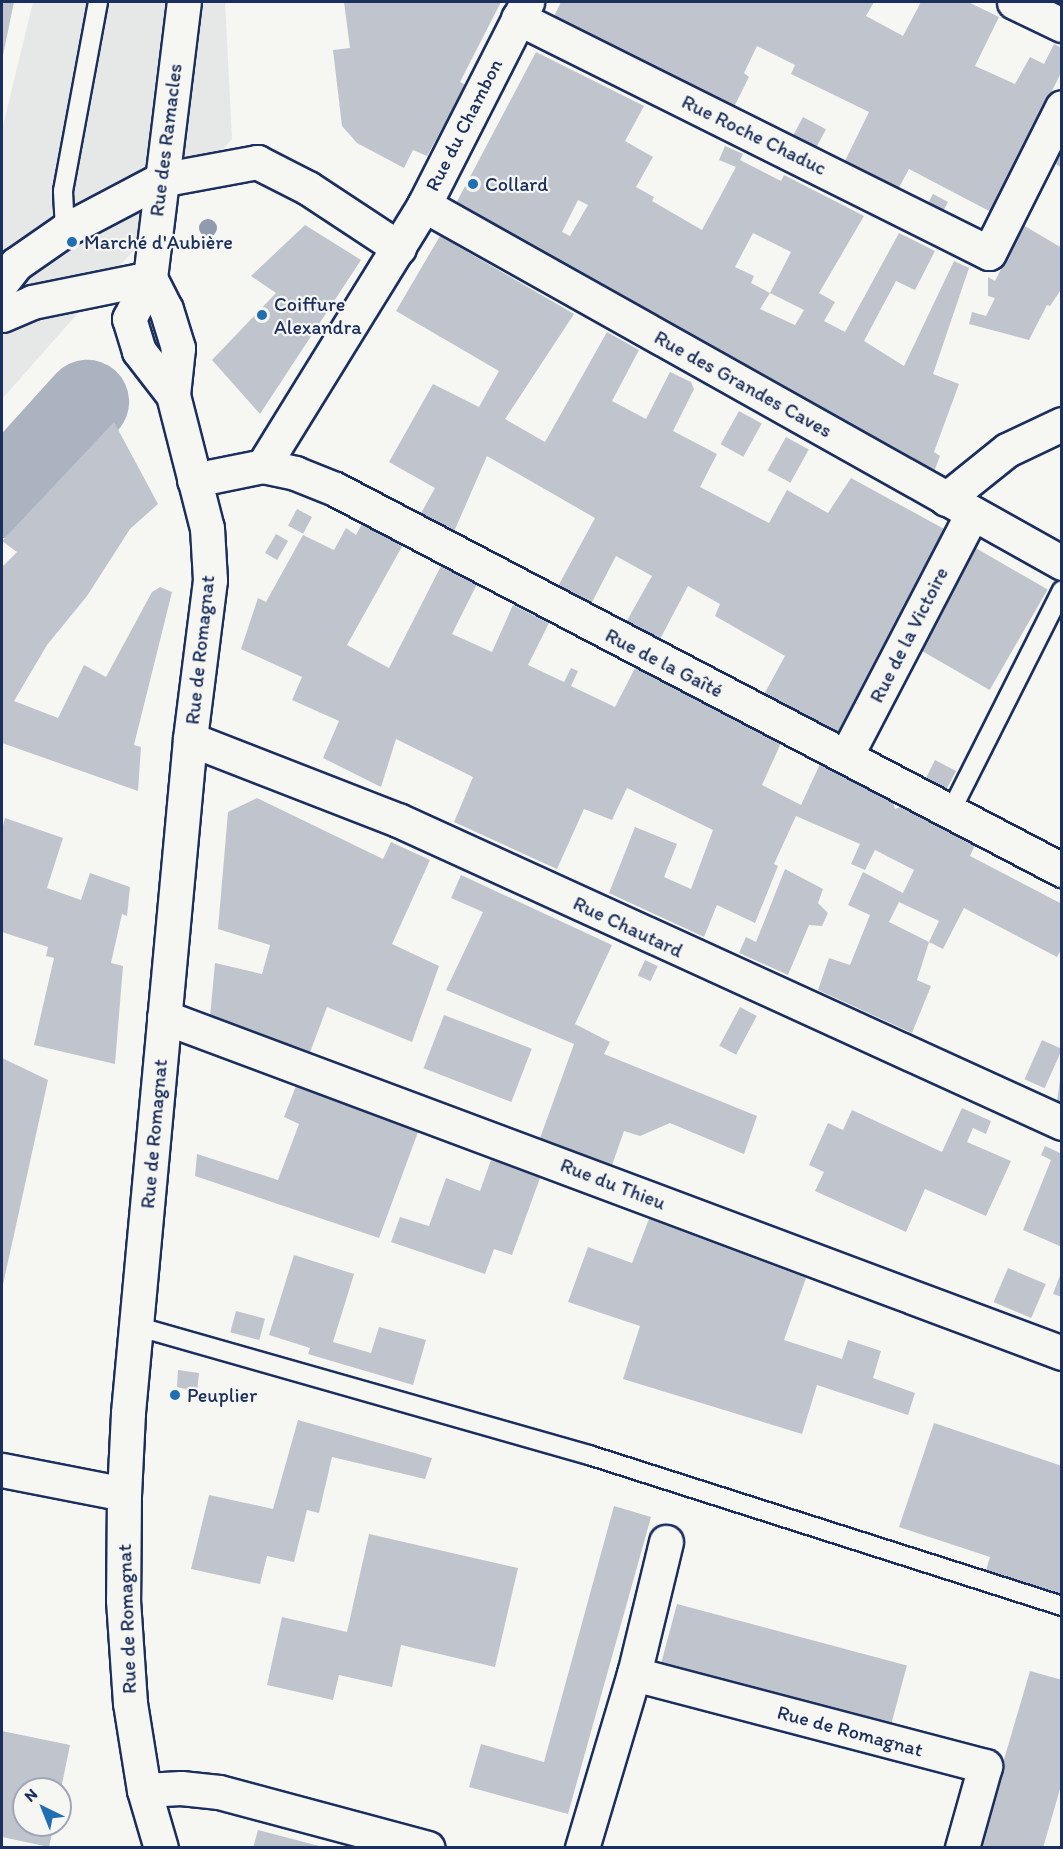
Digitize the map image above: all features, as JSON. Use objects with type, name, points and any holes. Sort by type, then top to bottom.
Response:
[{"type":"street","name":"Rue des Ramacles","points":[[150,278],[160,180],[184,2]]},
{"type":"street","points":[[1014,2],[1062,25]]},
{"type":"street","name":"Rue du Chambon","points":[[399,248],[424,205],[523,10]]},
{"type":"street","name":"Rue Roche Chaduc","points":[[523,10],[989,252],[1062,107]]},
{"type":"street","points":[[2,282],[16,264],[65,230],[160,180],[257,162],[308,188],[399,248],[263,466],[194,480]]},
{"type":"street","name":"Rue des Grandes Caves","points":[[424,205],[1062,563]]},
{"type":"street","points":[[2,315],[32,302],[150,278]]},
{"type":"street","name":"Rue de Romagnat","points":[[150,278],[129,319],[139,351],[173,395],[207,528],[210,580],[190,739],[136,1326],[124,1494],[124,1618],[130,1703],[144,1790],[161,1848]]},
{"type":"street","points":[[959,506],[1007,450],[1062,424]]},
{"type":"street","name":"Rue de la Gaîté","points":[[263,466],[295,473],[335,489],[1062,870]]},
{"type":"street","name":"Rue de la Victoire","points":[[846,756],[959,506]]},
{"type":"street","name":"Rue Chautard","points":[[190,739],[398,820],[1062,1123]]},
{"type":"street","name":"Rue du Thieu","points":[[164,1017],[1062,1353]]},
{"type":"street","points":[[2,1470],[124,1494]]},
{"type":"street","points":[[582,1848],[634,1674],[666,1542]]},
{"type":"street","name":"Rue de Romagnat","points":[[634,1674],[985,1766],[962,1848]]},
{"type":"street","points":[[144,1790],[181,1788],[219,1792],[428,1848]]},
{"type":"lane","points":[[65,230],[63,191],[98,2]]},
{"type":"lane","points":[[951,811],[1062,590]]},
{"type":"lane","points":[[136,1326],[589,1455],[1062,1606]]},
{"type":"shaded area","name":"Marché d'Aubière","points":[[33,2],[225,2],[232,139],[2,399],[2,130]]},
{"type":"building","points":[[2,2],[14,2],[2,60]]},
{"type":"building","points":[[344,2],[501,2],[460,82],[466,85],[427,156],[413,150],[404,168],[357,143],[342,126],[333,50],[350,48]]},
{"type":"building","points":[[561,2],[874,2],[866,16],[903,36],[921,2],[968,2],[999,17],[975,66],[1015,84],[1030,57],[1044,64],[1054,44],[1062,48],[1062,71],[991,212],[909,169],[896,193],[843,165],[869,112],[791,74],[795,65],[757,46],[744,73],[749,77],[732,111],[551,22]]},
{"type":"building","points":[[536,52],[644,106],[625,141],[653,157],[636,187],[654,197],[652,201],[702,230],[736,167],[719,160],[725,146],[743,154],[740,160],[781,181],[784,175],[864,216],[819,293],[835,302],[824,321],[845,332],[899,233],[935,251],[915,290],[896,281],[864,341],[904,366],[954,261],[969,268],[933,374],[959,384],[934,452],[940,456],[932,477],[453,209]],"holes":[[[578,200],[588,205],[570,236],[562,232]],[[753,233],[791,252],[770,293],[751,283],[754,276],[735,267]],[[770,293],[804,310],[795,325],[760,309]]]},
{"type":"building","points":[[803,117],[826,129],[814,151],[791,139]]},
{"type":"building","points":[[1062,148],[1062,168],[1053,162]]},
{"type":"building","points":[[933,194],[948,202],[941,214],[926,206]]},
{"type":"building","points":[[305,225],[361,260],[260,414],[212,360],[276,293],[251,276]]},
{"type":"building","points":[[1023,225],[1062,248],[1062,288],[1050,306],[1047,305],[1029,340],[969,324],[972,312],[986,316],[995,298],[988,296],[988,277],[995,281]]},
{"type":"building","points":[[440,236],[574,314],[505,419],[545,442],[607,332],[639,350],[612,401],[646,419],[670,372],[691,382],[694,389],[673,431],[717,454],[700,487],[769,523],[787,490],[828,513],[851,478],[946,530],[842,739],[762,698],[785,656],[715,616],[720,604],[688,586],[658,643],[624,626],[652,576],[616,556],[589,608],[556,590],[595,518],[487,456],[453,534],[420,515],[435,488],[389,462],[433,384],[479,407],[499,371],[396,311]]},
{"type":"building","points":[[739,411],[762,424],[743,457],[721,444]]},
{"type":"building","points":[[114,422],[158,504],[130,529],[87,596],[47,645],[14,701],[58,718],[84,665],[106,677],[152,592],[160,587],[172,592],[134,745],[141,747],[138,791],[2,743],[2,567],[17,552],[2,541]]},
{"type":"building","points":[[786,437],[809,450],[790,483],[768,470]]},
{"type":"building","points":[[297,509],[312,517],[303,534],[288,526]]},
{"type":"building","points":[[364,520],[404,543],[347,645],[389,668],[442,564],[477,584],[452,634],[492,652],[513,605],[549,623],[528,665],[564,682],[571,668],[578,671],[571,686],[615,707],[635,668],[781,743],[762,785],[801,805],[820,764],[892,800],[895,809],[903,806],[976,843],[970,856],[1062,904],[1062,948],[1057,957],[964,908],[943,949],[929,942],[917,980],[931,986],[912,1033],[818,990],[829,958],[850,965],[870,915],[848,905],[863,872],[903,893],[914,870],[875,850],[865,870],[851,864],[860,844],[796,816],[774,864],[778,866],[755,923],[717,905],[704,937],[609,893],[635,827],[677,844],[664,877],[691,889],[713,830],[627,788],[612,820],[584,809],[557,869],[454,822],[473,777],[396,739],[381,787],[323,758],[339,721],[292,700],[302,677],[241,649],[258,598],[266,602],[303,535],[334,550],[346,528],[356,535]],"holes":[[[899,902],[939,921],[929,942],[889,922]]]},
{"type":"building","points":[[276,534],[288,541],[277,560],[265,553]]},
{"type":"building","points":[[974,547],[1048,590],[990,690],[916,647]]},
{"type":"building","points":[[935,760],[956,771],[946,790],[924,782]]},
{"type":"building","points":[[257,798],[383,859],[391,842],[430,860],[392,944],[439,966],[412,1042],[327,1007],[309,1055],[210,1017],[215,963],[262,974],[270,945],[218,929],[228,812]]},
{"type":"building","points":[[5,818],[63,838],[47,888],[81,900],[90,873],[130,887],[127,916],[122,914],[111,963],[123,966],[115,1064],[34,1045],[54,958],[46,956],[48,947],[2,932],[2,829]]},
{"type":"building","points":[[785,869],[823,889],[818,903],[828,913],[822,926],[809,925],[788,975],[739,953],[746,937],[756,942]]},
{"type":"building","points":[[461,875],[612,945],[575,1024],[610,1042],[604,1054],[757,1116],[744,1154],[670,1123],[640,1136],[624,1131],[611,1168],[539,1141],[574,1044],[446,990],[483,912],[451,898]]},
{"type":"building","points":[[645,960],[658,966],[651,981],[638,975]]},
{"type":"building","points":[[740,1007],[757,1016],[736,1055],[719,1046]]},
{"type":"building","points":[[444,1015],[532,1049],[511,1102],[424,1068]]},
{"type":"building","points":[[1042,1040],[1062,1049],[1045,1088],[1025,1079]]},
{"type":"building","points":[[2,1058],[48,1080],[2,1289]]},
{"type":"building","points":[[1060,1080],[1062,1080],[1062,1104],[1057,1101]]},
{"type":"building","points":[[296,1086],[418,1132],[379,1238],[195,1176],[197,1154],[278,1180],[299,1124],[284,1117]]},
{"type":"building","points":[[962,1108],[991,1121],[986,1134],[973,1128],[967,1142],[1011,1161],[986,1216],[925,1189],[906,1232],[815,1191],[824,1172],[809,1165],[828,1123],[843,1130],[852,1110],[942,1152]]},
{"type":"building","points":[[1045,1146],[1062,1154],[1062,1247],[1023,1230],[1051,1160],[1041,1155]]},
{"type":"building","points":[[491,1160],[540,1178],[512,1255],[494,1249],[485,1274],[391,1242],[400,1217],[429,1226],[446,1178],[480,1191]]},
{"type":"building","points":[[649,1219],[806,1278],[784,1340],[842,1359],[848,1340],[881,1351],[873,1378],[915,1393],[908,1415],[817,1385],[802,1434],[623,1379],[640,1326],[568,1302],[588,1247],[632,1263]]},
{"type":"building","points":[[294,1255],[354,1274],[333,1342],[371,1353],[379,1327],[426,1340],[413,1385],[308,1354],[310,1348],[269,1335]]},
{"type":"building","points":[[1008,1268],[1046,1284],[1031,1318],[994,1302]]},
{"type":"building","points":[[1062,1273],[1062,1297],[1053,1294]]},
{"type":"building","points":[[236,1311],[265,1319],[259,1340],[230,1332]]},
{"type":"building","points":[[178,1370],[199,1373],[197,1392],[177,1387]]},
{"type":"building","points":[[298,1420],[432,1458],[425,1479],[332,1457],[319,1513],[307,1510],[294,1562],[267,1556],[260,1584],[191,1569],[209,1495],[273,1509]]},
{"type":"building","points":[[934,1423],[1062,1466],[1062,1598],[983,1580],[990,1557],[899,1527]]},
{"type":"building","points":[[614,1506],[651,1517],[568,1814],[469,1787],[481,1744],[544,1762]]},
{"type":"building","points":[[369,1534],[518,1568],[495,1667],[401,1645],[392,1687],[339,1675],[333,1700],[267,1685],[282,1617],[347,1632]]},
{"type":"building","points":[[677,1604],[907,1666],[891,1725],[661,1664]]},
{"type":"building","points":[[1030,1671],[1062,1680],[1062,1782],[1043,1848],[978,1848]]},
{"type":"building","points":[[2,1731],[70,1745],[63,1777],[12,1777],[12,1837],[51,1837],[49,1847],[2,1837]]},
{"type":"building","points":[[258,1830],[323,1847],[253,1848]]},
{"type":"waterway","points":[[2,496],[87,402]]},
{"type":"place","name":"Collard","points":[[473,184]]},
{"type":"place","name":"Marché d'Aubière","points":[[72,242]]},
{"type":"place","name":"Coiffure Alexandra","points":[[262,315]]},
{"type":"place","name":"Peuplier","points":[[175,1395]]}]
